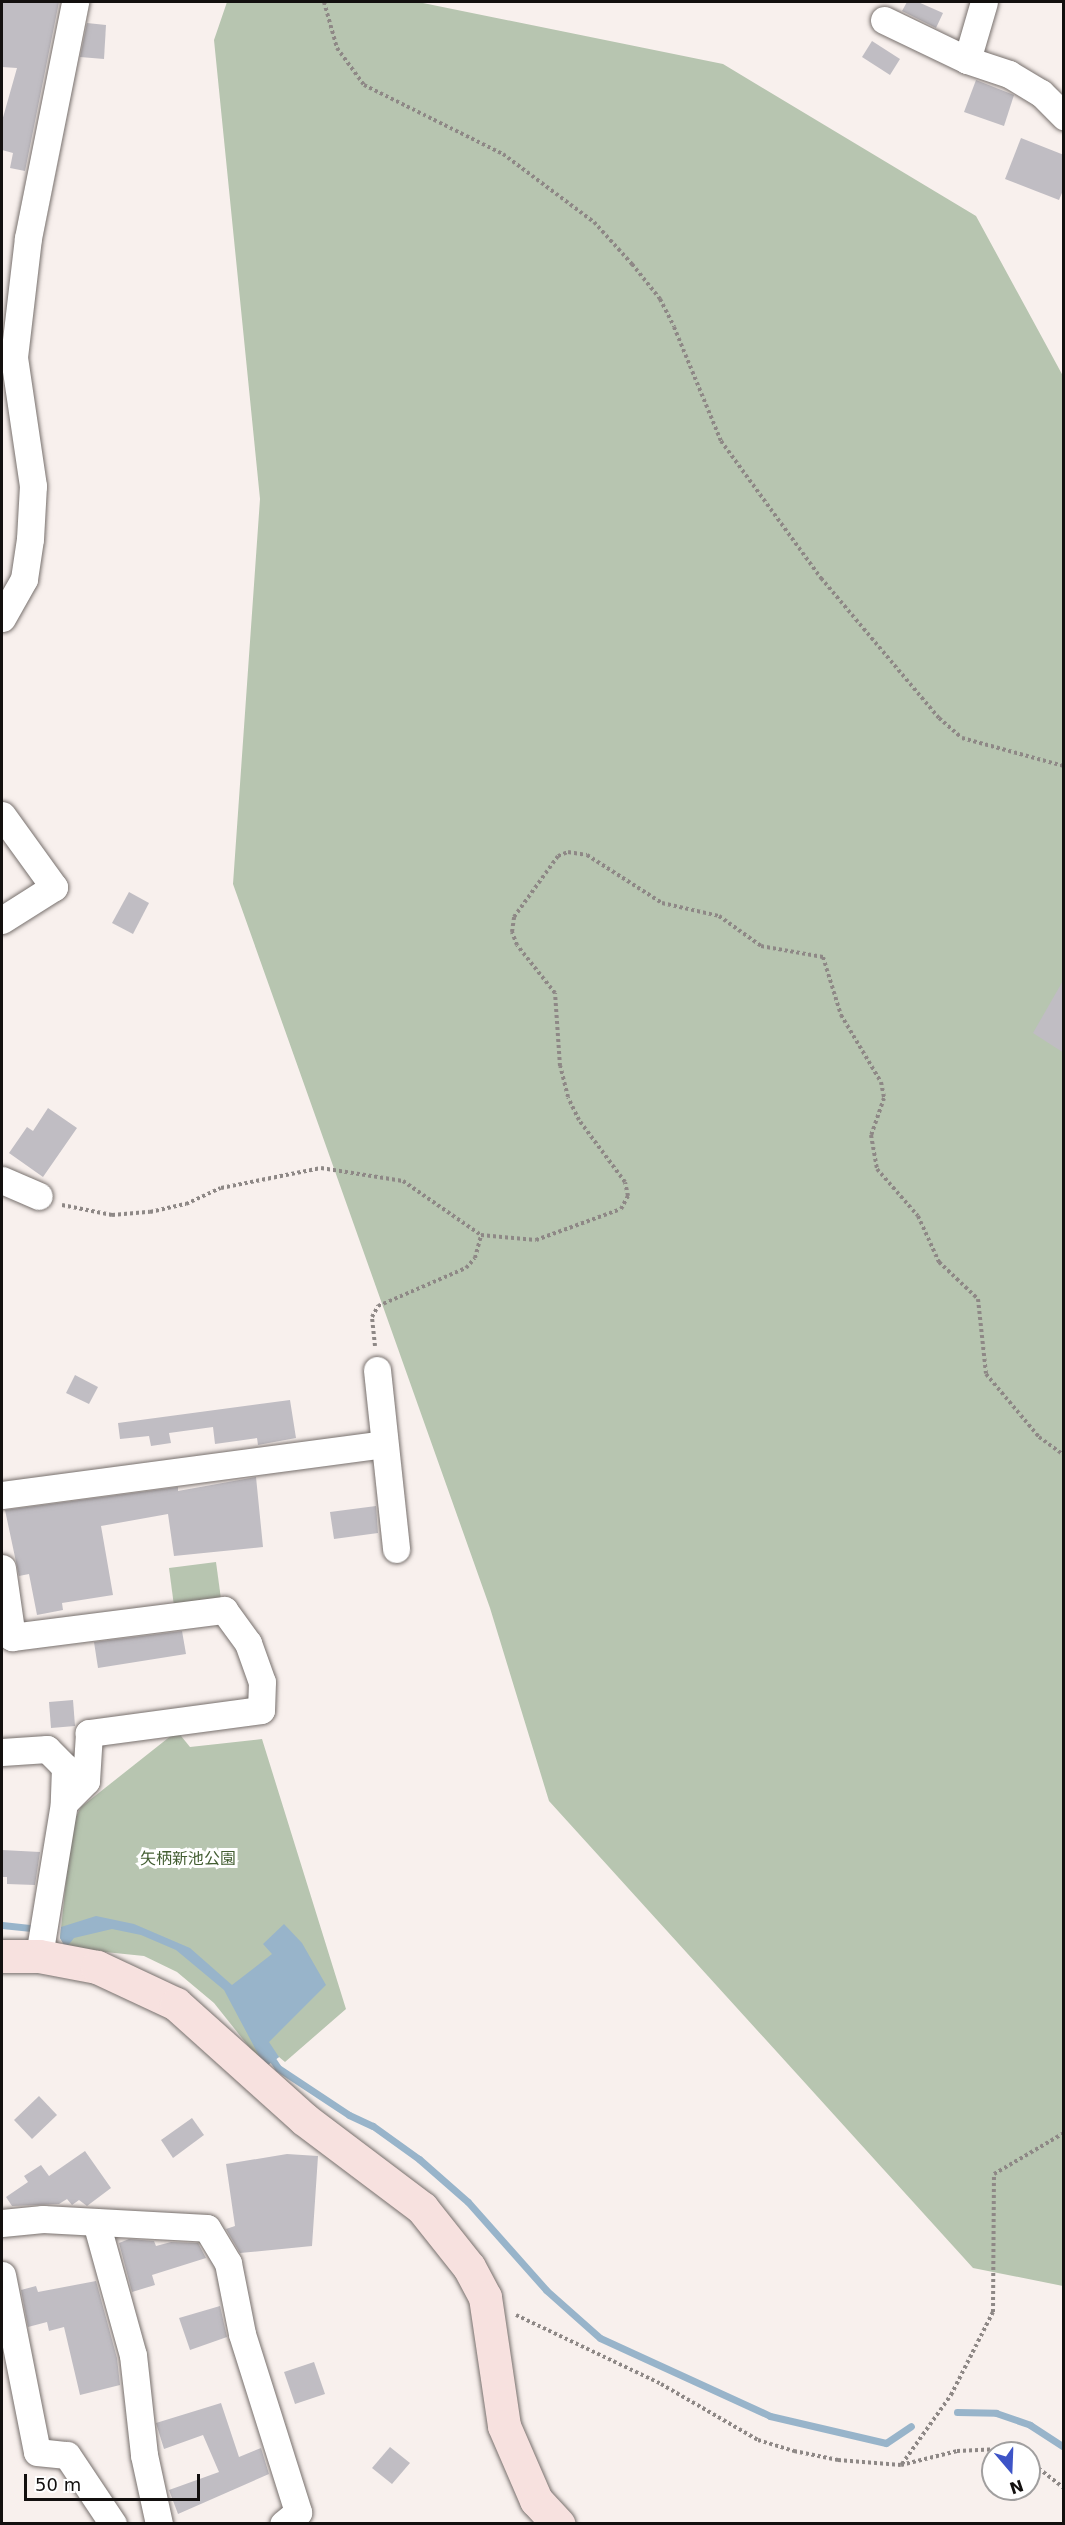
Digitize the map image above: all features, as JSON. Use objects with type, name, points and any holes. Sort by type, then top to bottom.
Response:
[{"type":"street","points":[[2,618],[24,579],[30,539],[33,486],[14,357],[28,238],[75,2]]},
{"type":"street","points":[[967,60],[984,2]]},
{"type":"street","points":[[884,20],[967,60],[1009,74],[1041,93],[1064,116]]},
{"type":"street","points":[[2,815],[54,887],[2,920]]},
{"type":"street","points":[[2,1180],[39,1196]]},
{"type":"street","points":[[377,1370],[396,1549]]},
{"type":"street","points":[[2,1495],[384,1444]]},
{"type":"street","points":[[2,1568],[12,1637],[224,1610],[248,1643],[262,1682],[261,1710],[89,1733],[86,1781],[64,1803]]},
{"type":"street","points":[[2,1752],[47,1749],[65,1767],[64,1803],[43,1940]]},
{"type":"street","points":[[2,1956],[43,1940],[176,2004],[304,2119],[369,2164],[422,2208],[469,2267],[485,2297],[504,2426],[536,2500],[558,2523]]},
{"type":"street","points":[[2,2223],[43,2219],[207,2228],[216,2237],[228,2263],[242,2334],[298,2512],[283,2523]]},
{"type":"street","points":[[96,2222],[133,2355],[144,2455],[159,2523]]},
{"type":"street","points":[[2,2276],[37,2452],[68,2455],[113,2523]]},
{"type":"path","points":[[324,2],[337,48],[364,85],[503,154],[594,222],[632,264],[660,299],[674,327],[721,441],[821,578],[939,718],[963,738],[1064,766]]},
{"type":"path","points":[[39,1196],[69,1208],[112,1215],[150,1212],[186,1204],[221,1188],[321,1168],[403,1181],[481,1234],[536,1240],[610,1215],[621,1209],[628,1196],[625,1182],[579,1120],[568,1096],[560,1066],[555,993],[520,949],[512,932],[514,917],[558,856],[568,852],[586,855],[662,903],[719,916],[761,946],[823,957],[841,1015],[881,1082],[884,1098],[871,1135],[876,1169],[918,1216],[939,1262],[978,1299],[986,1374],[1040,1437],[1064,1455]]},
{"type":"path","points":[[377,1370],[372,1317],[378,1306],[466,1268],[475,1258],[481,1234]]},
{"type":"path","points":[[901,2465],[951,2395],[993,2312],[994,2174],[1064,2133]]},
{"type":"path","points":[[485,2297],[661,2384],[758,2440],[837,2460],[901,2465],[957,2451],[981,2450]]},
{"type":"path","points":[[1041,2470],[1064,2488]]},
{"type":"green space","points":[[227,2],[418,2],[723,64],[976,216],[1063,376],[1063,2286],[973,2268],[549,1801],[490,1608],[233,884],[260,499],[214,40]]},
{"type":"green space","points":[[216,1562],[221,1599],[174,1606],[169,1568]]},
{"type":"green space","name":"矢柄新池公園","points":[[177,1731],[190,1747],[262,1739],[346,2009],[285,2062],[279,2057],[265,2067],[214,2003],[177,1972],[144,1956],[66,1948],[60,1938],[72,1824],[81,1807]]},
{"type":"water","points":[[96,1916],[134,1924],[190,1948],[232,1985],[272,1954],[263,1944],[284,1924],[302,1943],[326,1985],[269,2042],[279,2057],[265,2067],[224,1990],[176,1950],[141,1935],[112,1929],[74,1938],[66,1948],[60,1938],[61,1927]]},
{"type":"building","points":[[2,2],[59,2],[25,171],[10,168],[13,153],[2,150],[2,121],[17,68],[2,67]]},
{"type":"building","points":[[907,2],[918,2],[943,13],[936,28],[902,11]]},
{"type":"building","points":[[87,23],[106,25],[104,59],[80,57]]},
{"type":"building","points":[[872,41],[900,59],[890,75],[862,57]]},
{"type":"building","points":[[976,80],[1014,95],[1004,126],[964,112]]},
{"type":"building","points":[[1021,138],[1064,155],[1064,188],[1059,200],[1005,179]]},
{"type":"building","points":[[129,892],[149,903],[133,934],[112,923]]},
{"type":"building","points":[[1064,979],[1064,1053],[1033,1033]]},
{"type":"building","points":[[48,1108],[77,1128],[43,1177],[9,1153],[27,1127],[33,1131]]},
{"type":"building","points":[[75,1375],[98,1387],[89,1404],[66,1393]]},
{"type":"building","points":[[290,1400],[296,1438],[258,1445],[257,1438],[215,1444],[213,1427],[169,1433],[171,1443],[151,1446],[149,1436],[120,1439],[118,1423]]},
{"type":"building","points":[[256,1477],[263,1547],[174,1556],[168,1514],[101,1526],[113,1595],[62,1603],[63,1610],[37,1615],[29,1574],[19,1576],[5,1510],[178,1487],[178,1491]]},
{"type":"building","points":[[376,1506],[378,1533],[334,1539],[330,1512]]},
{"type":"building","points":[[182,1631],[186,1654],[98,1668],[94,1642]]},
{"type":"building","points":[[73,1700],[75,1726],[51,1728],[49,1702]]},
{"type":"building","points":[[2,1850],[40,1852],[35,1885],[7,1884],[7,1877],[2,1877]]},
{"type":"building","points":[[39,2096],[57,2115],[32,2139],[14,2120]]},
{"type":"building","points":[[192,2118],[204,2135],[173,2158],[161,2140]]},
{"type":"building","points":[[85,2151],[111,2188],[87,2206],[79,2200],[72,2205],[67,2199],[59,2204],[12,2206],[6,2197],[28,2182],[24,2176],[41,2165],[49,2176]]},
{"type":"building","points":[[287,2154],[318,2156],[312,2246],[240,2253],[226,2229],[235,2226],[226,2164]]},
{"type":"building","points":[[129,2239],[154,2241],[156,2246],[171,2242],[198,2243],[206,2258],[152,2275],[155,2285],[132,2292],[119,2243]]},
{"type":"building","points":[[96,2281],[117,2358],[120,2385],[80,2395],[64,2327],[49,2331],[47,2322],[28,2327],[21,2290],[36,2286],[38,2292]]},
{"type":"building","points":[[220,2306],[227,2337],[190,2350],[179,2318]]},
{"type":"building","points":[[314,2362],[325,2394],[295,2404],[284,2372]]},
{"type":"building","points":[[221,2403],[239,2457],[261,2448],[269,2474],[178,2514],[169,2490],[219,2472],[203,2435],[164,2449],[156,2423]]},
{"type":"building","points":[[390,2447],[410,2463],[392,2484],[372,2468]]},
{"type":"waterway","points":[[2,1925],[39,1929]]},
{"type":"waterway","points":[[270,2056],[278,2068],[349,2115],[373,2126],[419,2159],[468,2202],[546,2290],[600,2338],[770,2416],[886,2443],[911,2426]]},
{"type":"waterway","points":[[957,2412],[996,2413],[1030,2425],[1064,2447]]}]
